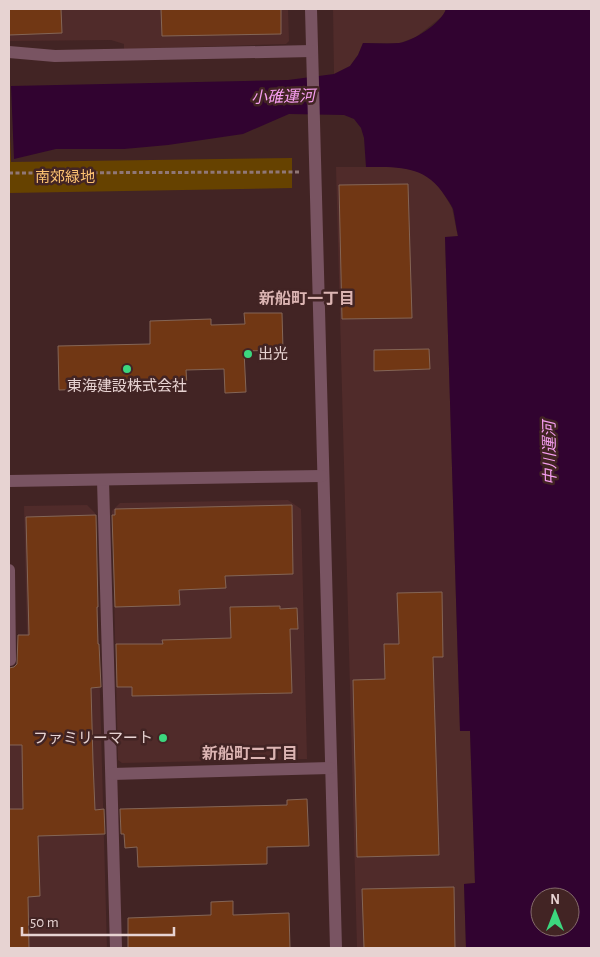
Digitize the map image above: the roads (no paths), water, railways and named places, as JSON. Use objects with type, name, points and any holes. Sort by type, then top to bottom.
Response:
[{"type":"street","points":[[311,9],[336,948]]},
{"type":"street","points":[[9,52],[55,56],[312,51]]},
{"type":"street","points":[[9,482],[322,476]]},
{"type":"street","points":[[103,480],[116,948]]},
{"type":"street","points":[[9,570],[9,660]]},
{"type":"street","points":[[112,774],[330,768]]},
{"type":"water","points":[[446,9],[591,9],[591,948],[466,948],[464,884],[475,883],[470,731],[460,731],[445,237],[458,236],[453,209],[445,196],[429,178],[420,173],[400,168],[366,167],[364,138],[361,128],[354,119],[344,115],[289,114],[243,134],[168,145],[124,149],[56,149],[14,159],[11,86],[288,80],[334,74],[350,66],[358,55],[363,43],[405,42],[439,20]]},
{"type":"place","name":"出光","points":[[248,354]]},
{"type":"place","name":"東海建設株式会社","points":[[127,369]]},
{"type":"place","name":"ファミリーマート","points":[[163,738]]},
{"type":"district","name":"新船町一丁目","points":[[307,299]]},
{"type":"district","name":"新船町二丁目","points":[[250,754]]},
{"type":"water label","name":"小碓運河","points":[[283,97]]},
{"type":"water label","name":"中川運河","points":[[550,453]]},
{"type":"park label","name":"南郊緑地","points":[[65,177]]}]
